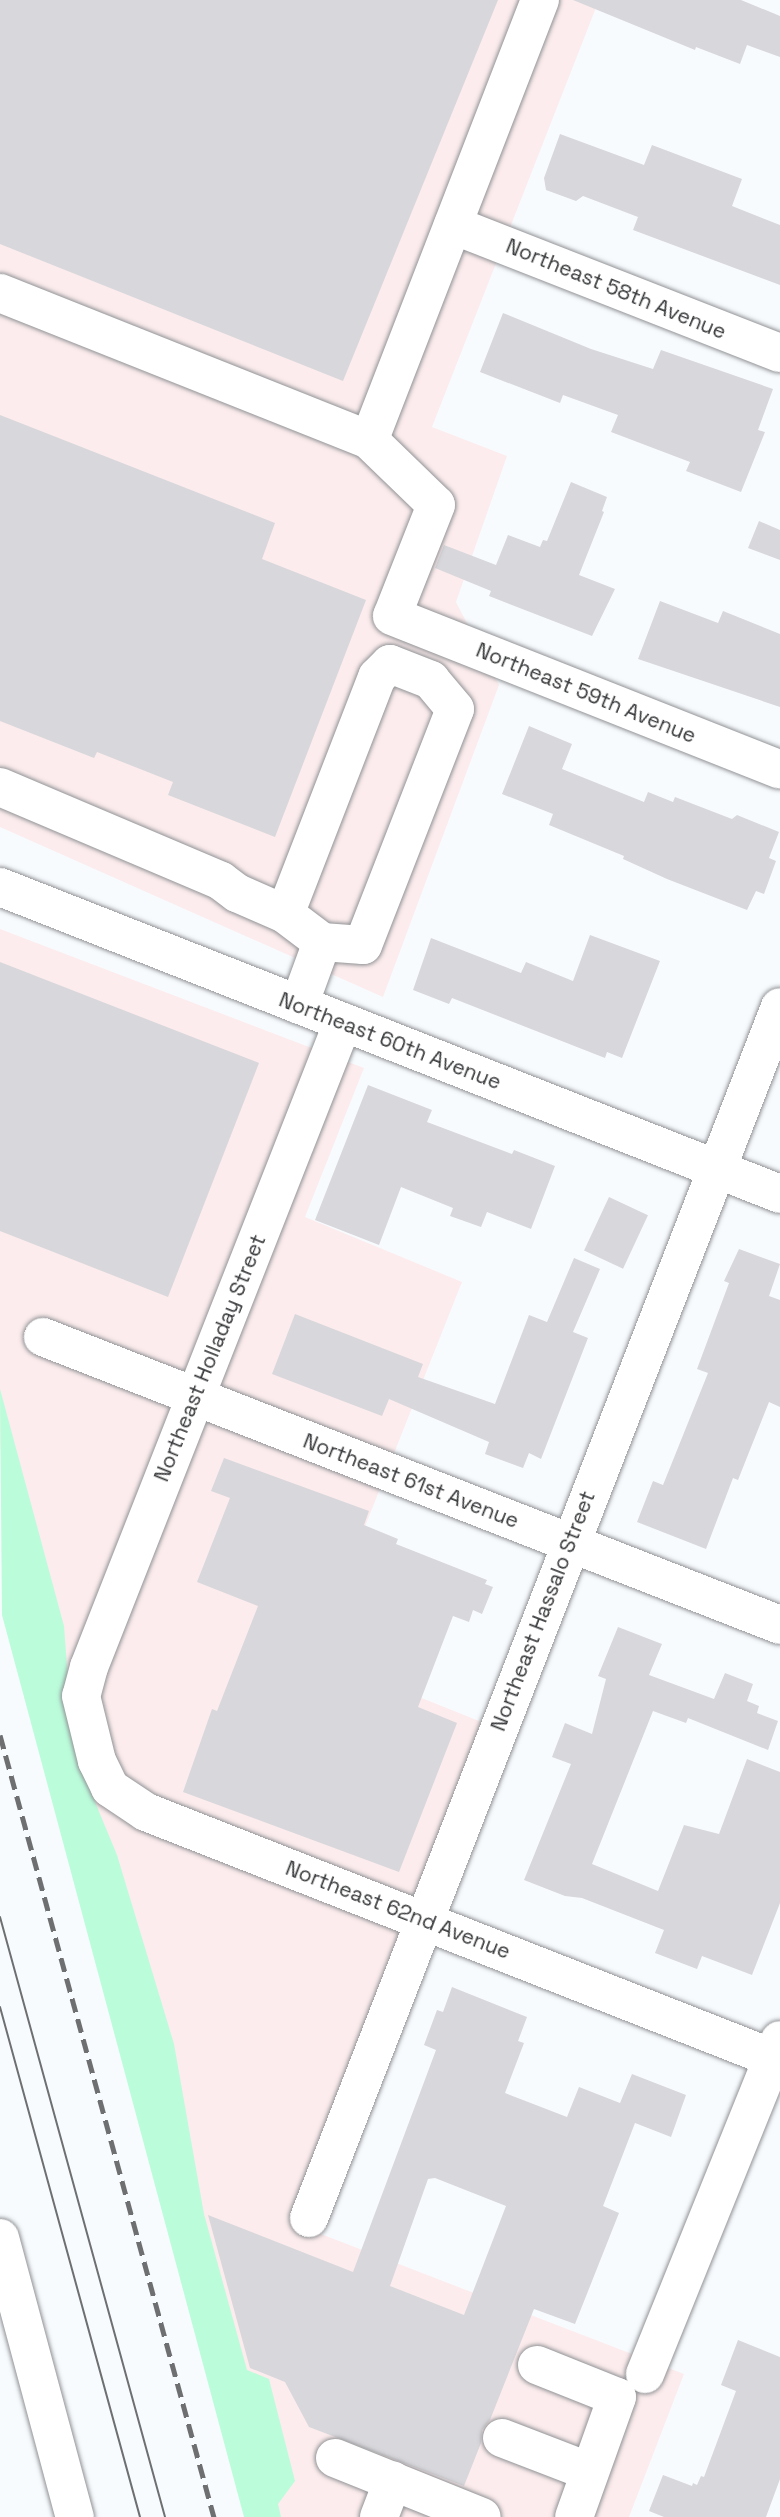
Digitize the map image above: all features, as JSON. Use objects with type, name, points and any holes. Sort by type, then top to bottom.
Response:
[{"type":"main road","points":[[0,293],[369,440],[540,0]]},
{"type":"main road","name":"Northeast 58th Avenue","points":[[453,225],[780,353]]},
{"type":"main road","name":"Northeast 59th Avenue","points":[[369,440],[436,505],[392,616],[780,770]]},
{"type":"main road","points":[[0,788],[221,881],[237,893],[285,914],[322,942],[363,945],[455,709],[431,680],[390,664],[377,677],[285,914]]},
{"type":"main road","name":"Northeast 60th Avenue","points":[[0,887],[780,1194]]},
{"type":"main road","points":[[299,1005],[322,942]]},
{"type":"main road","name":"Northeast Hassalo Street","points":[[309,2218],[780,1007]]},
{"type":"main road","name":"Northeast Holladay Street","points":[[81,1696],[89,1667],[343,1023]]},
{"type":"main road","name":"Northeast 61st Avenue","points":[[43,1337],[780,1625]]},
{"type":"main road","name":"Northeast 62nd Avenue","points":[[81,1696],[97,1761],[110,1788],[146,1812],[777,2053]]},
{"type":"main road","points":[[645,2374],[777,2053]]},
{"type":"main road","points":[[0,2238],[75,2517]]},
{"type":"main road","points":[[537,2365],[617,2397],[574,2517]]},
{"type":"main road","points":[[502,2438],[590,2472]]},
{"type":"main road","points":[[335,2458],[482,2517]]},
{"type":"main road","points":[[379,2517],[393,2481]]},
{"type":"shaded area","points":[[0,0],[599,0],[432,427],[507,456],[456,602],[499,685],[383,997],[0,827]]},
{"type":"shaded area","points":[[0,929],[364,1068],[305,1217],[462,1282],[314,1655],[499,1729],[308,2229],[684,2374],[629,2517],[279,2517],[0,1447]]},
{"type":"green space","points":[[0,1389],[64,1626],[72,1732],[83,1773],[117,1855],[174,2044],[204,2214],[247,2370],[269,2379],[295,2481],[278,2504],[281,2517],[244,2517],[2,1615]]},
{"type":"building","points":[[0,0],[498,0],[343,381],[0,244]]},
{"type":"building","points":[[573,0],[741,0],[780,16],[780,57],[747,45],[740,64],[696,47],[695,50]]},
{"type":"building","points":[[560,134],[644,165],[652,145],[742,179],[732,206],[780,225],[780,285],[633,230],[638,217],[583,196],[576,201],[546,190],[544,178]]},
{"type":"building","points":[[503,313],[591,349],[653,369],[661,350],[773,389],[758,430],[765,432],[741,492],[686,471],[690,462],[611,432],[618,415],[563,395],[560,403],[480,372]]},
{"type":"building","points":[[0,415],[275,523],[262,559],[366,600],[275,837],[168,795],[173,782],[97,752],[94,758],[0,721]]},
{"type":"building","points":[[571,482],[607,497],[602,511],[604,512],[579,575],[615,589],[592,636],[489,596],[491,591],[435,568],[444,545],[496,565],[508,535],[540,547],[543,540],[547,541]]},
{"type":"building","points":[[759,521],[780,530],[780,560],[748,548]]},
{"type":"building","points":[[660,601],[718,623],[723,611],[780,634],[780,707],[638,659]]},
{"type":"building","points":[[529,726],[572,744],[562,769],[644,802],[648,792],[673,802],[675,797],[732,819],[737,815],[779,832],[769,858],[776,861],[764,894],[756,891],[747,910],[667,879],[623,859],[624,856],[549,825],[553,814],[502,794]]},
{"type":"building","points":[[590,935],[660,961],[622,1058],[607,1052],[605,1058],[452,998],[449,1004],[413,990],[431,938],[521,973],[526,962],[573,981]]},
{"type":"building","points":[[0,962],[259,1063],[168,1297],[0,1231]]},
{"type":"building","points":[[368,1085],[432,1110],[427,1122],[512,1154],[514,1150],[555,1166],[531,1229],[487,1212],[481,1227],[450,1216],[453,1208],[401,1187],[379,1245],[315,1220]]},
{"type":"building","points":[[609,1197],[648,1215],[623,1269],[584,1250]]},
{"type":"building","points":[[739,1249],[780,1264],[769,1296],[780,1300],[780,1407],[769,1402],[738,1480],[733,1478],[706,1549],[637,1522],[653,1481],[663,1485],[708,1373],[697,1369],[729,1283],[724,1281]]},
{"type":"building","points":[[574,1258],[600,1269],[573,1332],[588,1338],[541,1459],[529,1453],[523,1468],[485,1454],[489,1442],[389,1399],[382,1416],[272,1374],[295,1314],[423,1364],[418,1377],[495,1404],[529,1315],[547,1322]]},
{"type":"building","points":[[224,1458],[369,1511],[364,1525],[398,1539],[396,1544],[487,1580],[485,1584],[493,1587],[482,1614],[473,1610],[469,1622],[453,1616],[418,1707],[457,1723],[399,1872],[183,1792],[212,1709],[217,1711],[258,1606],[197,1582],[230,1498],[211,1491]]},
{"type":"building","points":[[618,1627],[662,1644],[649,1675],[714,1699],[725,1673],[753,1684],[747,1701],[759,1706],[757,1713],[778,1721],[768,1750],[688,1718],[686,1723],[653,1711],[592,1864],[658,1891],[684,1825],[719,1834],[747,1759],[780,1772],[780,1903],[752,1975],[702,1956],[697,1969],[655,1953],[664,1930],[582,1898],[565,1896],[524,1880],[571,1764],[552,1757],[565,1723],[592,1734],[606,1679],[598,1676]]},
{"type":"building","points":[[452,1987],[527,2017],[518,2041],[524,2043],[505,2093],[567,2117],[579,2087],[620,2103],[632,2074],[686,2095],[671,2137],[635,2123],[603,2206],[619,2213],[575,2324],[534,2309],[490,2420],[482,2430],[481,2443],[464,2486],[309,2427],[285,2382],[250,2368],[208,2215],[353,2272],[436,2050],[424,2045],[437,2010],[443,2012]],"holes":[[[435,2178],[506,2206],[464,2315],[390,2286],[428,2179]]]},
{"type":"building","points":[[738,2340],[780,2357],[780,2479],[766,2517],[664,2517],[649,2511],[663,2475],[692,2486],[693,2483],[697,2485],[701,2476],[704,2477],[736,2391],[721,2385]]},
{"type":"tram line","points":[[0,1917],[165,2517]]},
{"type":"tram line","points":[[0,2007],[140,2517]]},
{"type":"railway","points":[[0,1735],[214,2517]]}]
